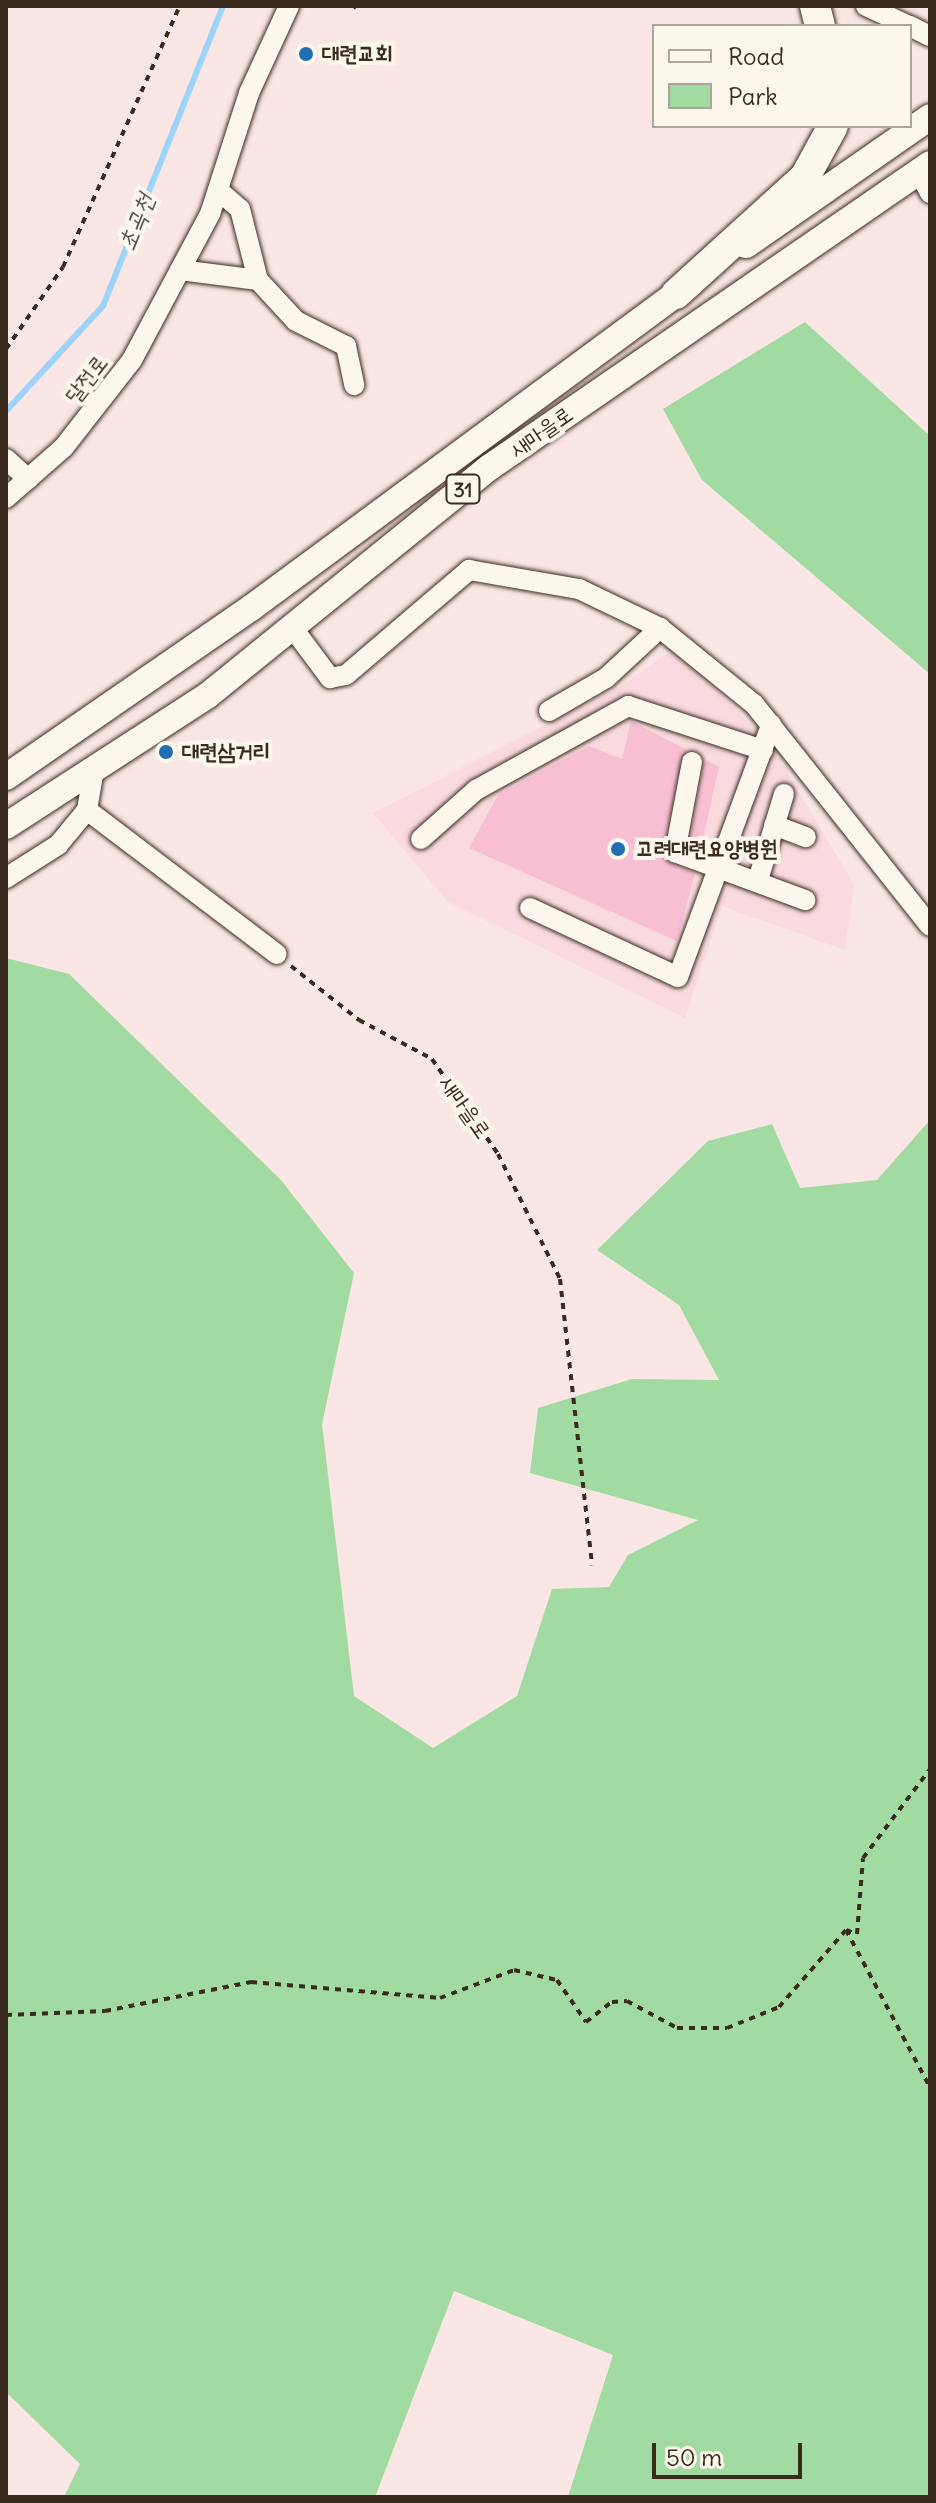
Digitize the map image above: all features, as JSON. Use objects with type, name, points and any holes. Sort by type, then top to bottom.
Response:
[{"type":"highway","points":[[676,294],[805,177],[832,128]]},
{"type":"main road","name":"새마을로","points":[[6,777],[251,608],[676,294],[930,117]]},
{"type":"main road","name":"새마을로","points":[[6,826],[207,696],[490,467],[926,177]]},
{"type":"street","name":"달전로","points":[[6,498],[18,469],[64,447],[132,360],[218,190],[249,93],[289,6]]},
{"type":"street","points":[[866,6],[906,24]]},
{"type":"street","points":[[912,27],[930,36]]},
{"type":"street","points":[[218,190],[240,209],[258,280],[296,321],[346,346],[354,385]]},
{"type":"street","points":[[180,270],[258,280]]},
{"type":"street","points":[[292,627],[330,678],[346,675],[469,570],[579,589],[660,628],[771,725],[930,926]]},
{"type":"street","points":[[549,711],[606,678],[660,628]]},
{"type":"street","points":[[421,839],[476,790],[628,706],[763,750]]},
{"type":"street","points":[[530,908],[678,977],[722,867],[771,725]]},
{"type":"street","points":[[692,762],[675,852],[758,880],[805,900]]},
{"type":"street","points":[[6,878],[58,845],[87,810],[94,769]]},
{"type":"street","points":[[758,880],[784,794]]},
{"type":"street","points":[[87,810],[277,954]]},
{"type":"street","points":[[774,825],[806,837]]},
{"type":"path","points":[[6,349],[63,267],[122,149],[130,112],[180,6]]},
{"type":"path","name":"새마을로","points":[[277,954],[359,1020],[432,1059],[498,1154],[560,1279],[592,1565]]},
{"type":"path","points":[[846,1930],[857,1934],[863,1858],[930,1768],[930,1753]]},
{"type":"path","points":[[6,2015],[105,2011],[251,1982],[440,1998],[514,1970],[557,1980],[586,2022],[612,2002],[627,2001],[677,2028],[727,2028],[779,2007],[846,1930]]},
{"type":"path","points":[[846,1930],[930,2087]]},
{"type":"shaded area","name":"고려대련요양병원","points":[[676,647],[772,748],[854,884],[845,950],[722,906],[685,1018],[448,902],[373,813],[621,686]]},
{"type":"green space","points":[[805,322],[930,436],[930,674],[702,480],[663,409]]},
{"type":"green space","points":[[6,958],[69,974],[281,1180],[354,1273],[322,1424],[354,1696],[433,1748],[517,1696],[552,1589],[609,1587],[628,1555],[698,1520],[530,1473],[538,1408],[632,1379],[719,1380],[679,1305],[597,1250],[708,1141],[772,1124],[800,1188],[877,1180],[930,1120],[930,2497],[568,2497],[613,2355],[454,2291],[375,2497],[64,2497],[80,2464],[6,2392]]},
{"type":"building","points":[[631,721],[687,750],[662,850],[666,861],[695,873],[677,941],[469,848],[498,795],[589,746],[622,759]]},
{"type":"building","points":[[704,759],[719,767],[701,848],[690,844]]},
{"type":"waterway","name":"초곡천","points":[[6,411],[103,306],[223,6]]},
{"type":"place","name":"대련교회","points":[[306,54]]},
{"type":"place","name":"대련삼거리","points":[[166,752]]},
{"type":"place","name":"고려대련요양병원","points":[[618,849]]}]
